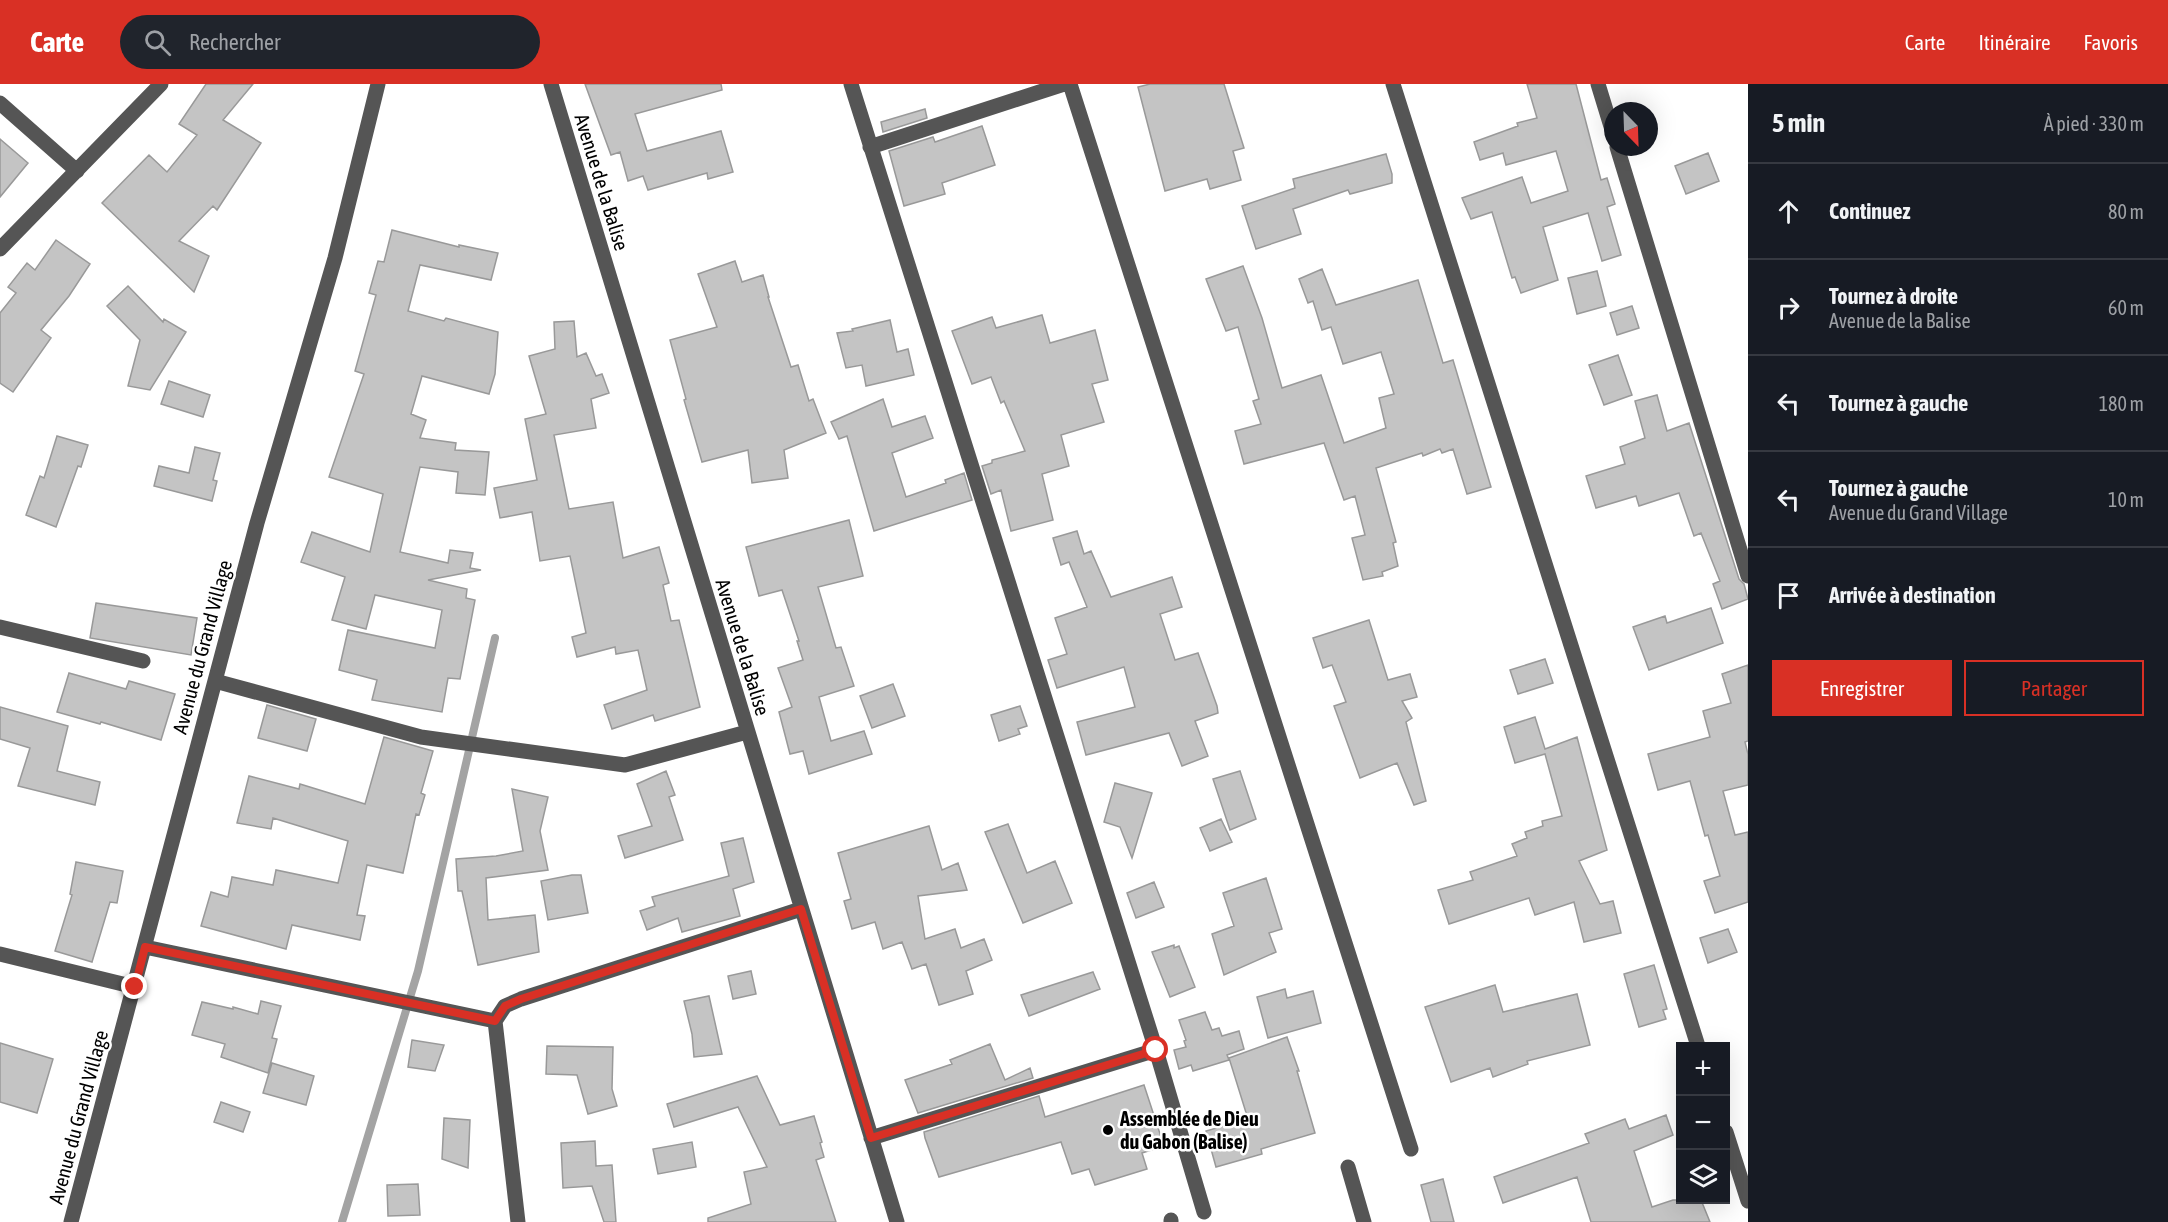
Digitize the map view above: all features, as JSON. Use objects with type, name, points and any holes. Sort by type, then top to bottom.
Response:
[{"type":"street","points":[[0,249],[161,84]]},
{"type":"street","name":"Avenue du Grand Village","points":[[71,1222],[257,523],[335,258],[378,84]]},
{"type":"street","name":"Avenue de la Balise","points":[[551,84],[897,1222]]},
{"type":"street","points":[[850,84],[1156,1050],[1204,1212]]},
{"type":"street","points":[[870,147],[1064,84]]},
{"type":"street","points":[[1070,84],[1411,1149]]},
{"type":"street","points":[[1393,84],[1696,1042]]},
{"type":"street","points":[[1598,84],[1604,104]]},
{"type":"street","points":[[0,103],[77,171]]},
{"type":"street","points":[[1620,156],[1748,576]]},
{"type":"street","points":[[0,627],[143,661]]},
{"type":"street","points":[[215,681],[421,737],[625,765],[747,732]]},
{"type":"street","points":[[518,1222],[495,1021],[505,1006],[801,909]]},
{"type":"street","points":[[145,947],[495,1021]]},
{"type":"street","points":[[0,954],[135,987]]},
{"type":"street","points":[[871,1138],[1156,1050]]},
{"type":"street","points":[[1730,1147],[1748,1202]]},
{"type":"street","points":[[1348,1167],[1364,1222]]},
{"type":"building","points":[[206,84],[253,84],[223,120],[261,143],[217,210],[213,206],[179,241],[209,256],[194,292],[102,203],[149,155],[167,172],[197,135],[179,124]]},
{"type":"building","points":[[585,84],[721,84],[722,90],[635,114],[647,151],[721,131],[733,172],[708,179],[707,173],[648,190],[643,176],[628,181],[620,152],[611,155]]},
{"type":"building","points":[[1150,84],[1224,84],[1244,148],[1233,151],[1241,180],[1210,189],[1207,179],[1165,191],[1138,87]]},
{"type":"building","points":[[1527,84],[1576,84],[1601,180],[1607,178],[1615,204],[1607,207],[1621,255],[1602,261],[1588,213],[1543,227],[1558,280],[1521,293],[1515,277],[1512,278],[1492,212],[1471,219],[1462,198],[1522,177],[1531,203],[1568,191],[1556,151],[1506,165],[1503,153],[1480,160],[1474,142],[1518,126],[1517,123],[1537,118]]},
{"type":"building","points":[[925,109],[927,118],[883,132],[881,122]]},
{"type":"building","points":[[982,126],[995,165],[942,183],[945,194],[904,206],[889,151],[933,137],[935,142]]},
{"type":"building","points":[[0,139],[28,163],[0,197]]},
{"type":"building","points":[[1708,153],[1719,181],[1686,194],[1675,166]]},
{"type":"building","points":[[1386,154],[1392,174],[1392,183],[1350,194],[1348,190],[1293,209],[1301,234],[1256,249],[1242,206],[1295,188],[1293,179]]},
{"type":"building","points":[[392,230],[459,247],[459,245],[498,253],[491,280],[420,265],[408,311],[444,321],[446,318],[498,332],[495,374],[489,394],[422,376],[411,414],[426,420],[420,438],[456,443],[455,450],[489,452],[485,495],[456,493],[458,472],[420,467],[400,552],[448,563],[450,550],[473,553],[470,568],[481,570],[428,580],[467,589],[466,598],[475,600],[460,679],[448,678],[442,712],[372,700],[377,680],[339,670],[348,630],[435,648],[442,610],[375,595],[366,629],[332,620],[345,577],[301,562],[312,532],[370,552],[383,494],[329,477],[364,374],[355,371],[376,295],[369,293],[378,261],[384,262]]},
{"type":"building","points":[[56,240],[90,264],[69,296],[41,330],[51,338],[13,392],[0,383],[0,313],[16,293],[8,287],[27,263],[35,270]]},
{"type":"building","points":[[735,261],[742,282],[763,275],[791,367],[798,365],[809,401],[813,399],[826,433],[784,450],[788,478],[752,483],[748,450],[702,462],[684,400],[686,399],[670,340],[717,327],[698,274]]},
{"type":"building","points":[[1243,266],[1262,318],[1282,388],[1321,375],[1344,443],[1386,428],[1379,398],[1394,394],[1381,352],[1343,364],[1331,327],[1322,330],[1313,301],[1308,303],[1299,279],[1322,269],[1336,305],[1418,280],[1443,363],[1453,360],[1491,487],[1467,494],[1453,449],[1442,453],[1440,449],[1423,456],[1422,453],[1376,468],[1396,542],[1393,543],[1398,566],[1382,572],[1383,576],[1363,580],[1352,538],[1365,535],[1355,496],[1344,500],[1324,443],[1244,464],[1235,431],[1261,424],[1253,401],[1259,399],[1238,327],[1226,331],[1206,279]]},
{"type":"building","points":[[1597,271],[1606,306],[1577,314],[1568,278]]},
{"type":"building","points":[[128,286],[163,322],[164,319],[186,332],[150,390],[128,386],[140,340],[107,306]]},
{"type":"building","points":[[1632,306],[1639,328],[1617,335],[1610,313]]},
{"type":"building","points":[[1042,315],[1050,343],[1095,330],[1108,380],[1092,384],[1104,422],[1061,435],[1069,466],[1042,474],[1053,520],[1011,531],[1001,490],[991,494],[982,466],[992,463],[992,460],[1025,451],[991,377],[972,384],[952,331],[992,317],[996,328]]},
{"type":"building","points":[[890,320],[897,352],[908,349],[914,375],[866,386],[862,365],[846,368],[837,333],[853,331],[852,329]]},
{"type":"building","points":[[574,321],[577,357],[586,353],[596,376],[602,374],[609,393],[591,399],[596,428],[554,435],[569,509],[613,502],[623,558],[659,547],[669,583],[663,585],[671,621],[679,620],[700,707],[655,721],[653,715],[612,729],[604,705],[647,690],[638,650],[616,654],[615,647],[577,657],[572,637],[586,633],[570,556],[540,561],[532,512],[500,518],[494,488],[537,480],[525,419],[546,414],[529,356],[555,349],[554,322]]},
{"type":"building","points":[[1618,355],[1632,395],[1604,405],[1589,365]]},
{"type":"building","points":[[169,381],[210,395],[203,417],[161,404]]},
{"type":"building","points":[[1657,395],[1667,431],[1689,423],[1739,579],[1744,584],[1748,599],[1722,609],[1713,584],[1720,581],[1701,533],[1694,536],[1679,493],[1639,506],[1636,496],[1596,508],[1586,476],[1625,464],[1620,447],[1645,438],[1635,401]]},
{"type":"building","points":[[883,399],[892,427],[925,416],[933,438],[892,453],[906,497],[946,483],[945,480],[964,473],[972,500],[874,531],[847,436],[839,439],[831,422]]},
{"type":"building","points":[[57,436],[88,445],[56,527],[26,515],[40,476],[44,478]]},
{"type":"building","points":[[195,447],[220,453],[213,480],[217,481],[212,501],[154,486],[159,466],[189,473]]},
{"type":"building","points":[[849,520],[863,576],[818,587],[836,648],[841,647],[854,686],[819,697],[831,741],[864,731],[872,754],[809,774],[803,751],[790,754],[779,712],[792,707],[778,668],[803,660],[797,641],[799,641],[782,590],[759,596],[746,547]]},
{"type":"building","points":[[1077,531],[1084,554],[1091,551],[1111,597],[1172,577],[1182,607],[1160,614],[1175,660],[1198,653],[1217,706],[1218,713],[1195,721],[1208,756],[1182,766],[1169,733],[1086,755],[1077,722],[1135,707],[1124,667],[1057,688],[1048,660],[1067,654],[1055,618],[1087,607],[1069,562],[1061,565],[1053,538]]},
{"type":"building","points":[[96,603],[197,618],[191,655],[90,638]]},
{"type":"building","points":[[1711,608],[1723,643],[1649,670],[1633,627],[1665,616],[1667,623]]},
{"type":"building","points":[[1369,620],[1388,680],[1410,674],[1417,697],[1402,701],[1412,718],[1406,722],[1426,801],[1414,805],[1397,763],[1360,778],[1334,706],[1346,702],[1332,665],[1323,668],[1313,638]]},
{"type":"building","points":[[1545,659],[1553,683],[1518,694],[1510,670]]},
{"type":"building","points":[[1748,665],[1748,741],[1745,742],[1748,754],[1748,785],[1723,791],[1735,835],[1748,832],[1748,902],[1715,913],[1704,881],[1720,876],[1708,835],[1705,836],[1690,781],[1658,790],[1648,754],[1710,737],[1703,711],[1731,703],[1722,674]]},
{"type":"building","points":[[69,673],[126,689],[129,681],[175,694],[161,740],[57,712]]},
{"type":"building","points":[[893,684],[905,716],[872,728],[860,696]]},
{"type":"building","points":[[267,705],[316,719],[307,751],[258,738]]},
{"type":"building","points":[[1020,706],[1027,726],[1018,729],[1020,734],[999,741],[991,715]]},
{"type":"building","points":[[0,707],[68,726],[57,771],[100,782],[95,805],[18,786],[30,748],[0,739]]},
{"type":"building","points":[[1535,717],[1545,749],[1577,737],[1607,850],[1579,861],[1600,904],[1613,901],[1621,933],[1584,942],[1574,902],[1535,915],[1529,898],[1449,924],[1438,890],[1473,880],[1470,872],[1517,856],[1512,844],[1527,838],[1525,832],[1543,826],[1542,821],[1562,816],[1545,754],[1515,763],[1504,727]]},
{"type":"building","points":[[384,737],[433,751],[421,793],[425,795],[419,815],[416,814],[403,873],[367,865],[357,915],[365,916],[360,940],[292,925],[286,949],[201,926],[211,892],[228,897],[232,877],[273,885],[276,870],[338,883],[348,841],[273,818],[271,829],[237,823],[249,776],[299,789],[300,784],[365,804]]},
{"type":"building","points":[[666,771],[675,795],[669,797],[683,840],[625,858],[618,836],[652,826],[637,784]]},
{"type":"building","points":[[1240,771],[1256,819],[1230,830],[1213,779]]},
{"type":"building","points":[[1115,783],[1152,793],[1132,858],[1120,827],[1104,822]]},
{"type":"building","points":[[512,789],[548,797],[540,831],[548,870],[486,878],[488,920],[535,915],[539,952],[478,965],[462,891],[458,891],[456,859],[523,851]]},
{"type":"building","points":[[1221,819],[1232,842],[1210,851],[1200,828]]},
{"type":"building","points":[[1008,824],[1027,873],[1055,861],[1072,903],[1023,923],[985,832]]},
{"type":"building","points":[[929,826],[942,870],[958,863],[967,890],[918,896],[925,939],[955,929],[961,948],[984,939],[992,960],[966,971],[973,994],[939,1005],[926,964],[912,969],[902,942],[883,949],[875,922],[852,929],[844,901],[851,899],[838,853]]},
{"type":"building","points":[[743,838],[754,882],[733,889],[740,916],[682,932],[678,918],[647,930],[640,911],[655,906],[652,897],[729,876],[721,843]]},
{"type":"building","points":[[76,862],[123,871],[117,903],[110,902],[92,962],[55,951],[72,895],[70,894]]},
{"type":"building","points":[[581,875],[588,913],[548,920],[541,881]]},
{"type":"building","points":[[1266,878],[1282,929],[1269,933],[1276,952],[1224,975],[1212,934],[1234,926],[1223,893]]},
{"type":"building","points":[[1154,882],[1164,907],[1136,918],[1127,893]]},
{"type":"building","points":[[1728,929],[1737,952],[1708,963],[1700,938]]},
{"type":"building","points":[[1174,945],[1174,948],[1179,946],[1195,987],[1170,997],[1152,952]]},
{"type":"building","points":[[1654,965],[1667,1009],[1663,1010],[1666,1019],[1639,1027],[1624,974]]},
{"type":"building","points":[[751,971],[756,994],[733,999],[728,976]]},
{"type":"building","points":[[1093,972],[1100,989],[1029,1016],[1021,995]]},
{"type":"building","points":[[1495,985],[1503,1012],[1577,994],[1590,1045],[1527,1061],[1528,1064],[1493,1077],[1490,1068],[1451,1082],[1425,1007]]},
{"type":"building","points":[[1285,989],[1287,998],[1313,991],[1321,1023],[1268,1038],[1257,997]]},
{"type":"building","points":[[709,996],[722,1054],[694,1057],[692,1034],[684,1001]]},
{"type":"building","points":[[261,1001],[281,1006],[272,1038],[277,1039],[268,1073],[221,1057],[225,1044],[192,1035],[202,1002],[258,1014]]},
{"type":"building","points":[[1205,1012],[1212,1030],[1219,1028],[1222,1036],[1239,1031],[1244,1049],[1227,1055],[1229,1060],[1193,1071],[1191,1065],[1179,1069],[1174,1050],[1186,1047],[1184,1041],[1186,1040],[1179,1020]]},
{"type":"building","points":[[1287,1037],[1299,1071],[1297,1071],[1315,1133],[1261,1149],[1262,1154],[1216,1167],[1206,1131],[1248,1119],[1229,1058]]},
{"type":"building","points":[[412,1040],[444,1045],[435,1071],[408,1067]]},
{"type":"building","points":[[0,1043],[53,1059],[37,1113],[0,1102]]},
{"type":"building","points":[[990,1044],[1005,1080],[1030,1068],[1033,1078],[918,1113],[905,1080],[952,1064],[950,1060]]},
{"type":"building","points":[[547,1046],[613,1047],[612,1089],[617,1106],[588,1114],[577,1075],[546,1074]]},
{"type":"building","points":[[272,1063],[314,1076],[306,1105],[263,1093]]},
{"type":"building","points":[[757,1076],[780,1125],[814,1116],[824,1157],[816,1160],[836,1222],[708,1222],[708,1218],[751,1204],[744,1172],[767,1167],[738,1107],[674,1127],[667,1104]]},
{"type":"building","points":[[1144,1085],[1164,1146],[1142,1153],[1147,1169],[1095,1185],[1089,1169],[1072,1174],[1061,1142],[939,1177],[925,1138],[924,1132],[1039,1096],[1045,1117]]},
{"type":"building","points":[[221,1102],[250,1112],[243,1132],[214,1122]]},
{"type":"building","points":[[1666,1115],[1673,1135],[1634,1151],[1652,1207],[1673,1200],[1676,1200],[1676,1204],[1703,1204],[1710,1222],[1591,1222],[1577,1177],[1503,1203],[1494,1177],[1589,1143],[1585,1134],[1625,1119],[1629,1129]]},
{"type":"building","points":[[444,1118],[470,1120],[468,1168],[442,1159]]},
{"type":"building","points":[[595,1141],[596,1166],[612,1165],[616,1222],[604,1222],[592,1186],[563,1188],[561,1143]]},
{"type":"building","points":[[692,1142],[696,1167],[658,1174],[653,1149]]},
{"type":"building","points":[[1443,1179],[1454,1222],[1431,1222],[1421,1185]]},
{"type":"building","points":[[418,1184],[420,1215],[388,1216],[387,1185]]},
{"type":"waterway","points":[[342,1222],[418,971],[495,638]]},
{"type":"place","name":"Assemblée de Dieu du Gabon (Balise)","points":[[1108,1130]]},
{"type":"route","points":[[135,987],[145,947],[495,1021],[505,1006],[521,999],[801,909],[871,1138],[1156,1050]]}]
